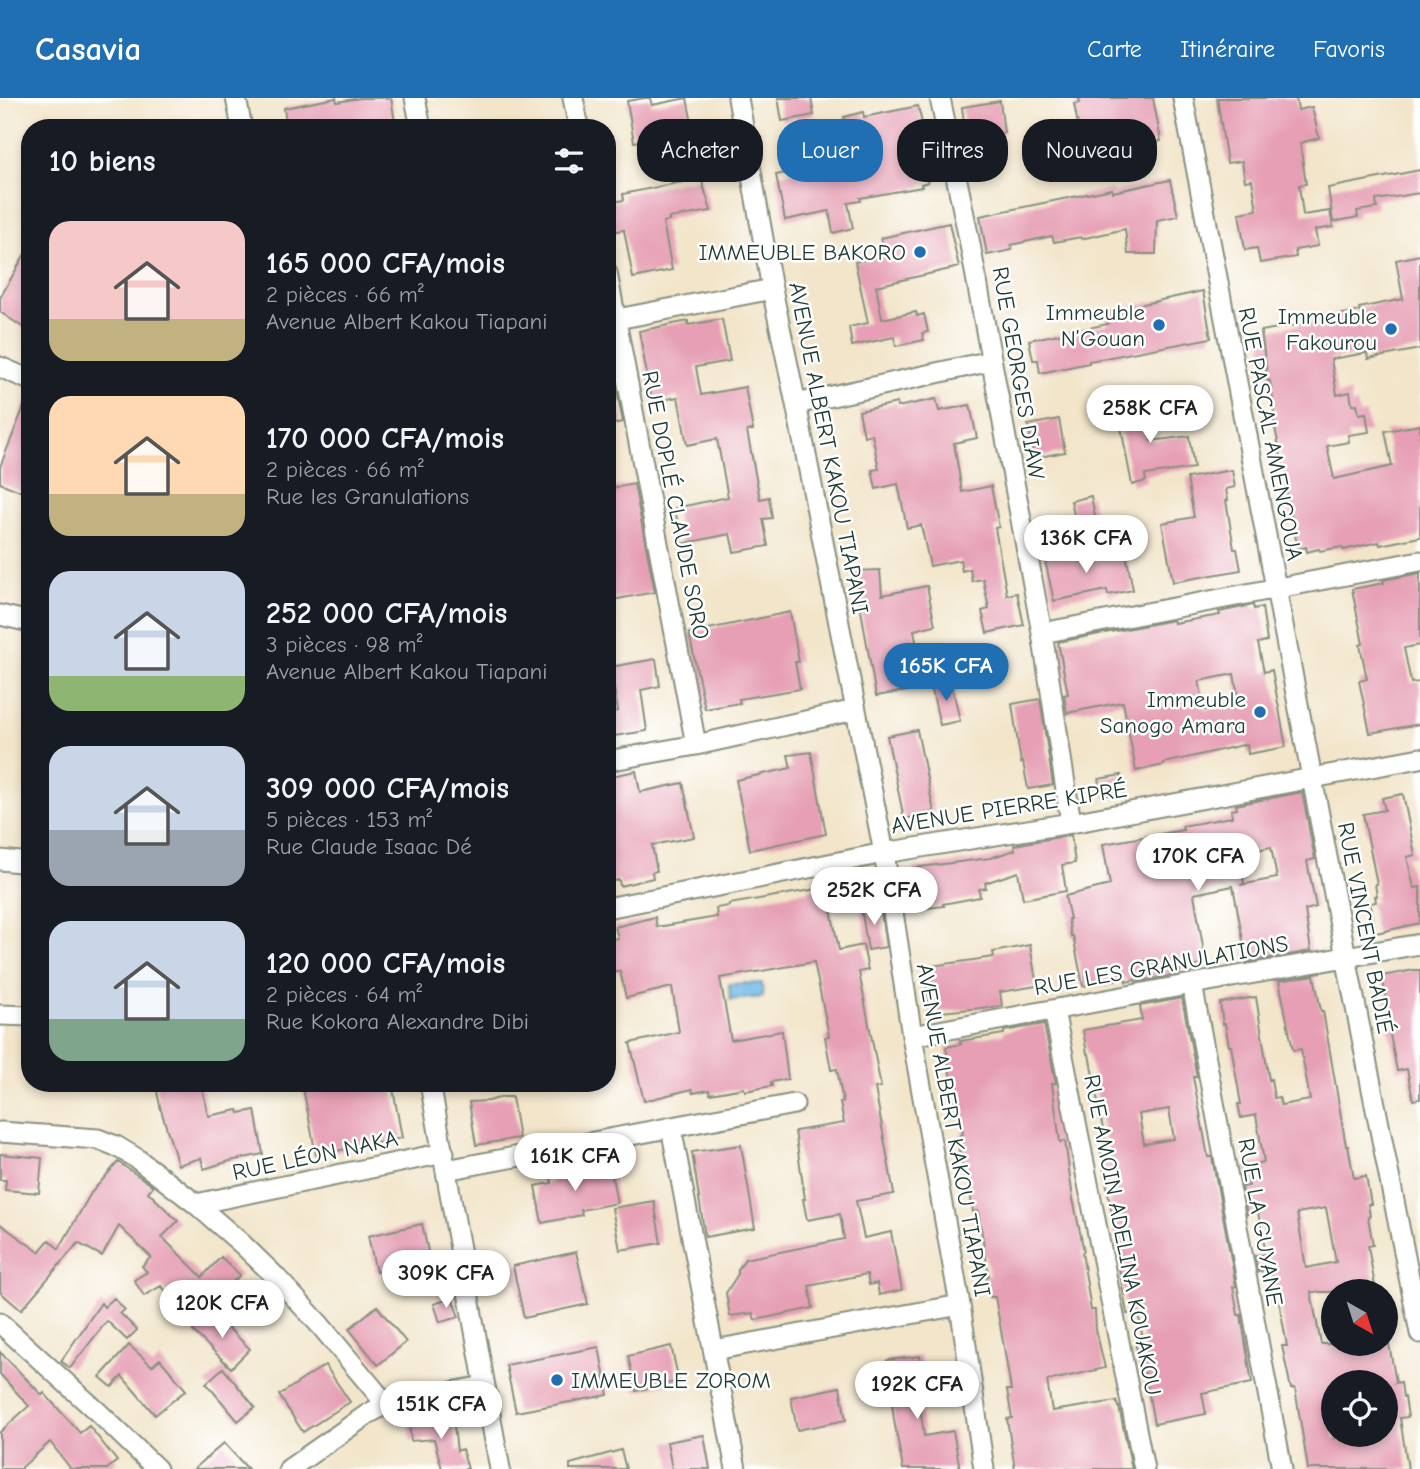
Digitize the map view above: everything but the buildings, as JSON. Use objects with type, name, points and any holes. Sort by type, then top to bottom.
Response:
[{"type":"street","points":[[236,98],[240,119]]},
{"type":"street","points":[[415,98],[419,119]]},
{"type":"street","points":[[573,98],[577,119]]},
{"type":"street","name":"AVENUE ALBERT KAKOU TIAPANI","points":[[738,98],[772,289],[884,853],[912,1037],[960,1305],[984,1469]]},
{"type":"street","name":"RUE GEORGES DIAW","points":[[940,98],[1042,633],[1071,823]]},
{"type":"street","name":"RUE PASCAL AMENGOUA","points":[[1183,98],[1313,778]]},
{"type":"street","points":[[616,319],[772,289]]},
{"type":"street","name":"RUE DOPLÉ CLAUDE SORO","points":[[616,340],[696,745]]},
{"type":"street","points":[[796,404],[991,361]]},
{"type":"street","points":[[0,367],[21,376]]},
{"type":"street","points":[[1042,633],[1420,561]]},
{"type":"street","points":[[0,615],[21,620]]},
{"type":"street","points":[[616,759],[696,745],[855,710]]},
{"type":"street","name":"AVENUE PIERRE KIPRÉ","points":[[616,906],[884,853],[1071,823],[1420,758]]},
{"type":"street","name":"RUE VINCENT BADIÉ","points":[[1313,778],[1420,1333]]},
{"type":"street","points":[[0,860],[21,862]]},
{"type":"street","name":"RUE LES GRANULATIONS","points":[[912,1037],[1420,944]]},
{"type":"street","name":"RUE LA GUYANE","points":[[1192,984],[1282,1469]]},
{"type":"street","name":"RUE AMOIN ADELINA KOUAKOU","points":[[1054,1010],[1144,1469]]},
{"type":"street","points":[[0,1015],[21,1016]]},
{"type":"street","points":[[432,1092],[500,1469]]},
{"type":"street","name":"RUE LÉON NAKA","points":[[196,1204],[794,1104]]},
{"type":"street","points":[[671,1126],[736,1469]]},
{"type":"street","points":[[0,1132],[99,1139],[136,1158],[196,1204],[274,1275],[386,1404]]},
{"type":"street","points":[[714,1350],[960,1305]]},
{"type":"street","points":[[0,1323],[70,1385],[157,1469]]},
{"type":"street","points":[[289,1469],[368,1413],[386,1404],[484,1386]]},
{"type":"water","points":[[762,983],[763,997],[730,1000],[729,984]]},
{"type":"place","name":"IMMEUBLE BAKORO","points":[[920,252]]},
{"type":"place","name":"Immeuble N’Gouan","points":[[1159,325]]},
{"type":"place","name":"Immeuble Fakourou","points":[[1391,329]]},
{"type":"place","name":"Immeuble Sanogo Amara","points":[[1260,712]]},
{"type":"place","name":"IMMEUBLE ZOROM","points":[[557,1380]]}]
